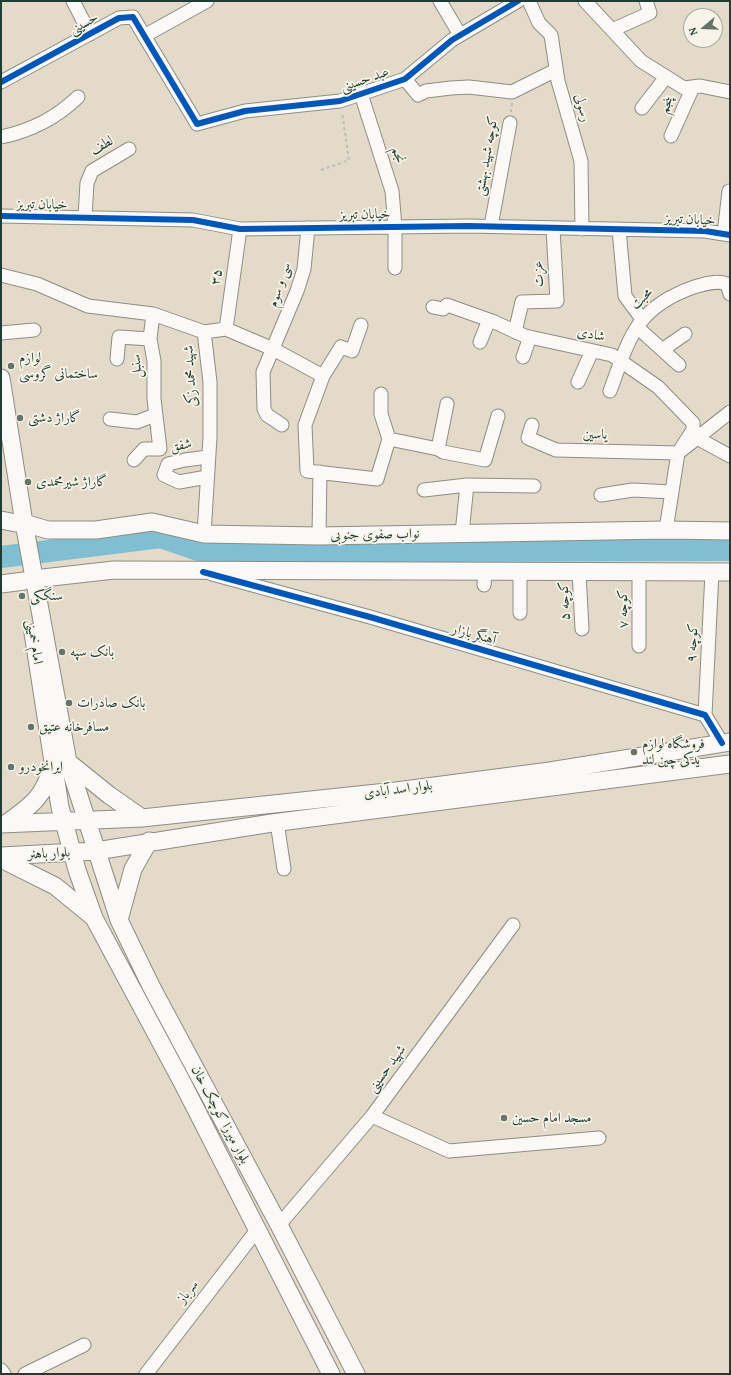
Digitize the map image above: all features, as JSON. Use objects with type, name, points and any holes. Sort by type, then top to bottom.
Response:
[{"type":"main road","name":"امام خمینی","points":[[1,378],[17,526]]},
{"type":"main road","name":"امام خمینی","points":[[1,431],[17,526],[29,576],[60,763],[63,821],[71,853]]},
{"type":"main road","name":"نواب صفوی جنوبی","points":[[17,526],[48,530],[96,530],[152,522],[204,534],[319,536],[666,530],[730,531]]},
{"type":"main road","points":[[1,584],[29,576],[114,570],[484,578],[520,572],[730,572]]},
{"type":"main road","name":"بلوار اسد آبادی","points":[[63,821],[142,818],[396,791],[550,771],[726,743]]},
{"type":"main road","name":"امام خمینی","points":[[60,763],[87,820],[96,851]]},
{"type":"main road","points":[[4,823],[40,796],[60,763],[142,818]]},
{"type":"main road","name":"بلوار اسد آبادی","points":[[96,851],[149,841],[277,822],[730,764]]},
{"type":"main road","points":[[4,823],[63,821]]},
{"type":"main road","points":[[119,920],[133,869],[149,841]]},
{"type":"main road","name":"بلوار باهنر","points":[[1,856],[96,851]]},
{"type":"main road","name":"بلوار میرزا کوچک خان","points":[[96,851],[119,920],[151,986],[279,1225],[356,1374]]},
{"type":"main road","name":"بلوار میرزا کوچک خان","points":[[71,853],[94,918],[182,1082],[331,1374]]},
{"type":"main road","points":[[1,859],[55,886],[94,918]]},
{"type":"main road","points":[[136,997],[136,992],[140,987],[151,986]]},
{"type":"street","points":[[73,1],[90,34]]},
{"type":"street","points":[[144,36],[207,1]]},
{"type":"street","points":[[440,1],[460,35]]},
{"type":"street","name":"عبد حسینی","points":[[197,124],[245,111],[340,101],[405,79],[460,35],[518,1]]},
{"type":"street","name":"رسولی","points":[[529,1],[539,23],[550,35],[556,70],[572,133],[581,161],[582,229]]},
{"type":"street","points":[[585,1],[641,61],[666,77],[684,88],[700,86],[730,92]]},
{"type":"street","points":[[612,30],[650,13],[646,1]]},
{"type":"street","name":"حسینی","points":[[1,82],[119,18],[133,17],[197,124]]},
{"type":"street","points":[[405,79],[418,95],[426,91],[457,88],[512,92],[556,70]]},
{"type":"street","points":[[642,108],[666,77]]},
{"type":"street","name":"پنجم","points":[[671,136],[693,87]]},
{"type":"street","name":"نجم","points":[[361,94],[392,191],[395,227],[395,268]]},
{"type":"street","points":[[1,137],[19,133],[49,120],[65,110],[78,97]]},
{"type":"street","name":"کوچه شهید بهشتی","points":[[492,226],[510,124]]},
{"type":"street","name":"لطف","points":[[85,218],[87,183],[92,170],[129,149]]},
{"type":"street","points":[[727,234],[730,191]]},
{"type":"street","name":"خیابان تبریز","points":[[1,216],[193,220],[240,229],[492,226],[706,231],[727,234]]},
{"type":"street","name":"سی و سوم","points":[[282,425],[267,415],[263,401],[263,372],[304,269],[308,228]]},
{"type":"street","name":"عزت","points":[[515,332],[522,302],[557,301],[553,228]]},
{"type":"street","name":"۳۵","points":[[226,329],[240,229]]},
{"type":"street","points":[[619,229],[625,296],[639,323],[662,350],[679,365]]},
{"type":"street","name":"شهید محمد زکی","points":[[1,275],[37,284],[88,306],[153,314],[204,332],[210,382],[204,534]]},
{"type":"street","name":"محبت","points":[[610,391],[621,361],[639,323],[664,299],[703,284],[721,282],[727,284],[730,294]]},
{"type":"street","name":"شادی","points":[[433,307],[443,309],[447,305],[530,337],[612,355],[658,387],[693,423],[693,430],[678,453]]},
{"type":"street","name":"سنبل","points":[[134,460],[144,449],[160,448],[155,415],[154,361],[150,339],[153,314]]},
{"type":"street","points":[[480,342],[489,320]]},
{"type":"street","points":[[361,325],[352,351],[341,347],[323,376],[305,425],[307,471],[377,479],[389,439],[381,414],[381,394]]},
{"type":"street","points":[[204,332],[226,329],[273,349],[323,376]]},
{"type":"street","points":[[1,333],[34,330]]},
{"type":"street","points":[[662,350],[685,334]]},
{"type":"street","points":[[117,359],[119,337],[150,339]]},
{"type":"street","points":[[523,358],[530,337]]},
{"type":"street","points":[[578,382],[592,351]]},
{"type":"street","points":[[438,449],[447,404]]},
{"type":"street","points":[[666,530],[678,453],[730,412]]},
{"type":"street","points":[[110,419],[137,422],[155,415]]},
{"type":"street","points":[[389,439],[485,460],[498,416]]},
{"type":"street","name":"یاسین","points":[[532,425],[528,438],[556,450],[678,453]]},
{"type":"street","points":[[696,438],[730,456]]},
{"type":"street","name":"شفق","points":[[207,477],[179,482],[164,475],[168,464],[208,457]]},
{"type":"street","points":[[319,536],[320,472]]},
{"type":"street","points":[[462,533],[466,485]]},
{"type":"street","points":[[424,490],[466,485],[534,486]]},
{"type":"street","points":[[601,495],[633,490],[671,492]]},
{"type":"street","name":"آهنگر بازار","points":[[203,572],[370,616],[705,715]]},
{"type":"street","points":[[520,572],[520,613]]},
{"type":"street","name":"کوچه ۵","points":[[579,572],[582,629]]},
{"type":"street","name":"کوچه ۷","points":[[639,572],[640,646]]},
{"type":"street","name":"کوچه ۹","points":[[705,715],[712,572]]},
{"type":"street","points":[[705,715],[726,743]]},
{"type":"street","points":[[277,822],[284,869]]},
{"type":"street","name":"شهید حسینی","points":[[279,1225],[372,1116],[512,924]]},
{"type":"street","points":[[372,1116],[449,1150],[599,1138]]},
{"type":"street","name":"سرباز","points":[[146,1374],[257,1230]]},
{"type":"street","points":[[25,1374],[84,1345]]},
{"type":"street","points":[[1,1370],[4,1374]]},
{"type":"path","points":[[321,170],[349,160],[340,101]]},
{"type":"waterway","points":[[1,557],[161,537],[204,552],[730,550]]},
{"type":"cycle path","points":[[1,82],[119,18],[133,17],[197,124],[245,111],[340,101],[405,79],[452,40],[518,1]]},
{"type":"cycle path","points":[[1,216],[193,220],[240,229],[468,226],[705,231],[730,235]]},
{"type":"cycle path","points":[[203,572],[370,617],[705,715],[722,743]]},
{"type":"place","name":"لوازم ساختمانی گروسی","points":[[11,366]]},
{"type":"place","name":"گاراژ دشتی","points":[[20,418]]},
{"type":"place","name":"گاراژ شیرمحمدی","points":[[28,482]]},
{"type":"place","name":"سنگکی","points":[[22,596]]},
{"type":"place","name":"بانک سپه","points":[[62,652]]},
{"type":"place","name":"بانک صادرات","points":[[69,703]]},
{"type":"place","name":"مسافرخانه عتیق","points":[[31,727]]},
{"type":"place","name":"فروشگاه لوازم یدکی چین لند","points":[[634,752]]},
{"type":"place","name":"ایرانخودرو","points":[[11,767]]},
{"type":"place","name":"مسجد امام حسین","points":[[504,1118]]}]
